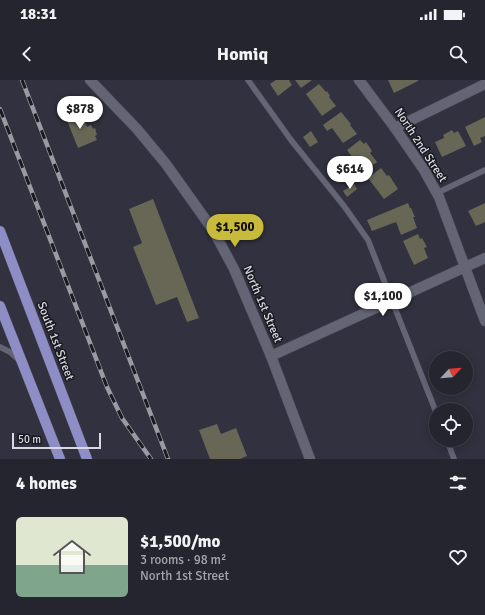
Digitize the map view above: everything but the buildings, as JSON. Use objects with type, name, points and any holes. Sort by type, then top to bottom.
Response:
[{"type":"main road","name":"South 1st Street","points":[[0,231],[87,459]]},
{"type":"main road","points":[[0,306],[60,459]]},
{"type":"street","name":"North 1st Street","points":[[90,80],[137,128],[166,164],[213,230],[234,269],[271,356],[310,459]]},
{"type":"street","name":"North 2nd Street","points":[[359,80],[424,170],[437,193],[485,320]]},
{"type":"street","points":[[395,128],[485,84]]},
{"type":"street","points":[[271,356],[485,258]]},
{"type":"lane","points":[[248,80],[368,240],[432,403]]},
{"type":"lane","points":[[437,193],[485,170]]},
{"type":"lane","points":[[0,347],[10,352],[23,363]]},
{"type":"lane","points":[[450,447],[454,459]]},
{"type":"railway","points":[[22,80],[168,459]]},
{"type":"railway","points":[[0,109],[107,387],[122,418],[151,459]]}]
